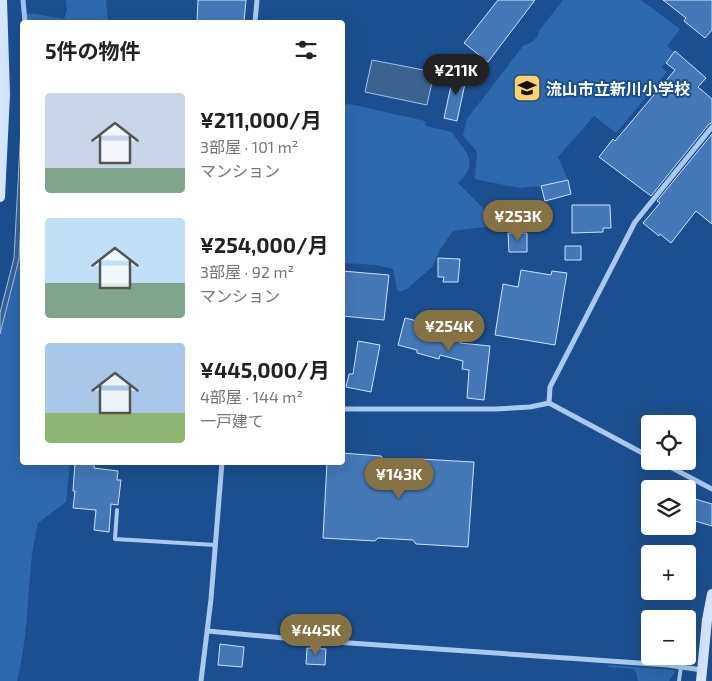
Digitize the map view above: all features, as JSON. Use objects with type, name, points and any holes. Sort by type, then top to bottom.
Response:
[{"type":"street","points":[[0,196],[6,94],[2,0]]},
{"type":"street","points":[[255,20],[257,0]]},
{"type":"street","points":[[549,403],[550,387],[635,222],[712,127]]},
{"type":"street","points":[[345,409],[495,409],[530,407],[549,403],[641,451]]},
{"type":"street","points":[[201,681],[208,631],[222,465]]},
{"type":"street","points":[[676,470],[712,489]]},
{"type":"street","points":[[208,631],[316,641],[681,666],[702,676],[707,620],[712,594]]},
{"type":"lane","points":[[117,510],[115,539],[215,545]]},
{"type":"lane","points":[[679,681],[681,666]]},
{"type":"shaded area","points":[[66,0],[106,0],[108,20],[27,20],[27,14],[64,19],[67,10]]},
{"type":"shaded area","points":[[563,0],[641,0],[680,29],[667,46],[674,52],[662,67],[667,72],[616,133],[594,116],[558,157],[568,180],[541,186],[519,188],[475,179],[477,152],[463,135],[467,119],[523,46],[536,39],[539,31]]},
{"type":"shaded area","points":[[372,60],[434,72],[427,105],[365,92]]},
{"type":"shaded area","points":[[350,104],[425,121],[426,126],[452,132],[466,152],[470,163],[469,169],[458,183],[500,225],[453,231],[441,248],[432,267],[407,289],[399,292],[393,269],[377,265],[345,263],[345,105]]},
{"type":"shaded area","points":[[20,145],[19,259],[0,334],[0,313],[14,258]]},
{"type":"shaded area","points":[[20,239],[20,465],[70,465],[66,502],[38,523],[31,560],[25,638],[17,681],[0,681],[0,334],[19,259]]},
{"type":"shaded area","points":[[609,665],[673,670],[675,672],[669,681],[638,681],[636,672],[633,669],[608,667]]},
{"type":"building","points":[[198,0],[246,0],[244,20],[197,20]]},
{"type":"building","points":[[498,0],[535,0],[488,62],[464,43]]},
{"type":"building","points":[[663,0],[712,0],[712,30],[705,38],[684,21],[686,18]]},
{"type":"building","points":[[675,51],[706,78],[698,87],[712,99],[712,123],[709,124],[651,196],[599,157],[613,139],[615,141],[675,70],[666,63]]},
{"type":"building","points":[[454,72],[467,74],[457,121],[444,118]]},
{"type":"building","points":[[712,134],[712,224],[696,211],[671,243],[643,223],[660,203],[657,201]]},
{"type":"building","points":[[568,180],[571,194],[545,201],[541,186]]},
{"type":"building","points":[[572,205],[610,205],[611,228],[603,228],[603,232],[572,233]]},
{"type":"building","points":[[508,233],[527,233],[527,252],[509,252]]},
{"type":"building","points":[[565,246],[581,246],[581,260],[565,260]]},
{"type":"building","points":[[438,258],[460,259],[458,282],[443,282],[444,277],[438,277]]},
{"type":"building","points":[[521,270],[551,275],[552,271],[567,273],[555,345],[495,335],[503,284],[518,287]]},
{"type":"building","points":[[345,271],[389,275],[384,320],[345,316]]},
{"type":"building","points":[[405,318],[447,328],[445,336],[461,340],[460,343],[490,346],[484,400],[467,398],[469,370],[462,369],[463,361],[440,355],[439,359],[398,345]]},
{"type":"building","points":[[358,341],[380,345],[371,392],[346,387],[349,374],[353,374]]},
{"type":"building","points":[[345,453],[381,456],[385,461],[416,463],[420,459],[474,462],[468,547],[416,544],[413,540],[378,538],[375,541],[323,538],[327,465],[345,465]]},
{"type":"building","points":[[75,465],[94,465],[94,468],[118,471],[117,480],[121,480],[118,505],[111,504],[109,532],[94,530],[96,510],[73,508],[75,491],[73,491]]},
{"type":"building","points":[[696,499],[712,504],[712,526],[696,521]]},
{"type":"building","points":[[220,644],[244,647],[242,667],[218,665]]},
{"type":"building","points":[[307,648],[326,649],[325,665],[306,664]]},
{"type":"waterway","points":[[23,0],[25,20]]},
{"type":"place","name":"流山市立新川小学校","points":[[527,88]]}]
